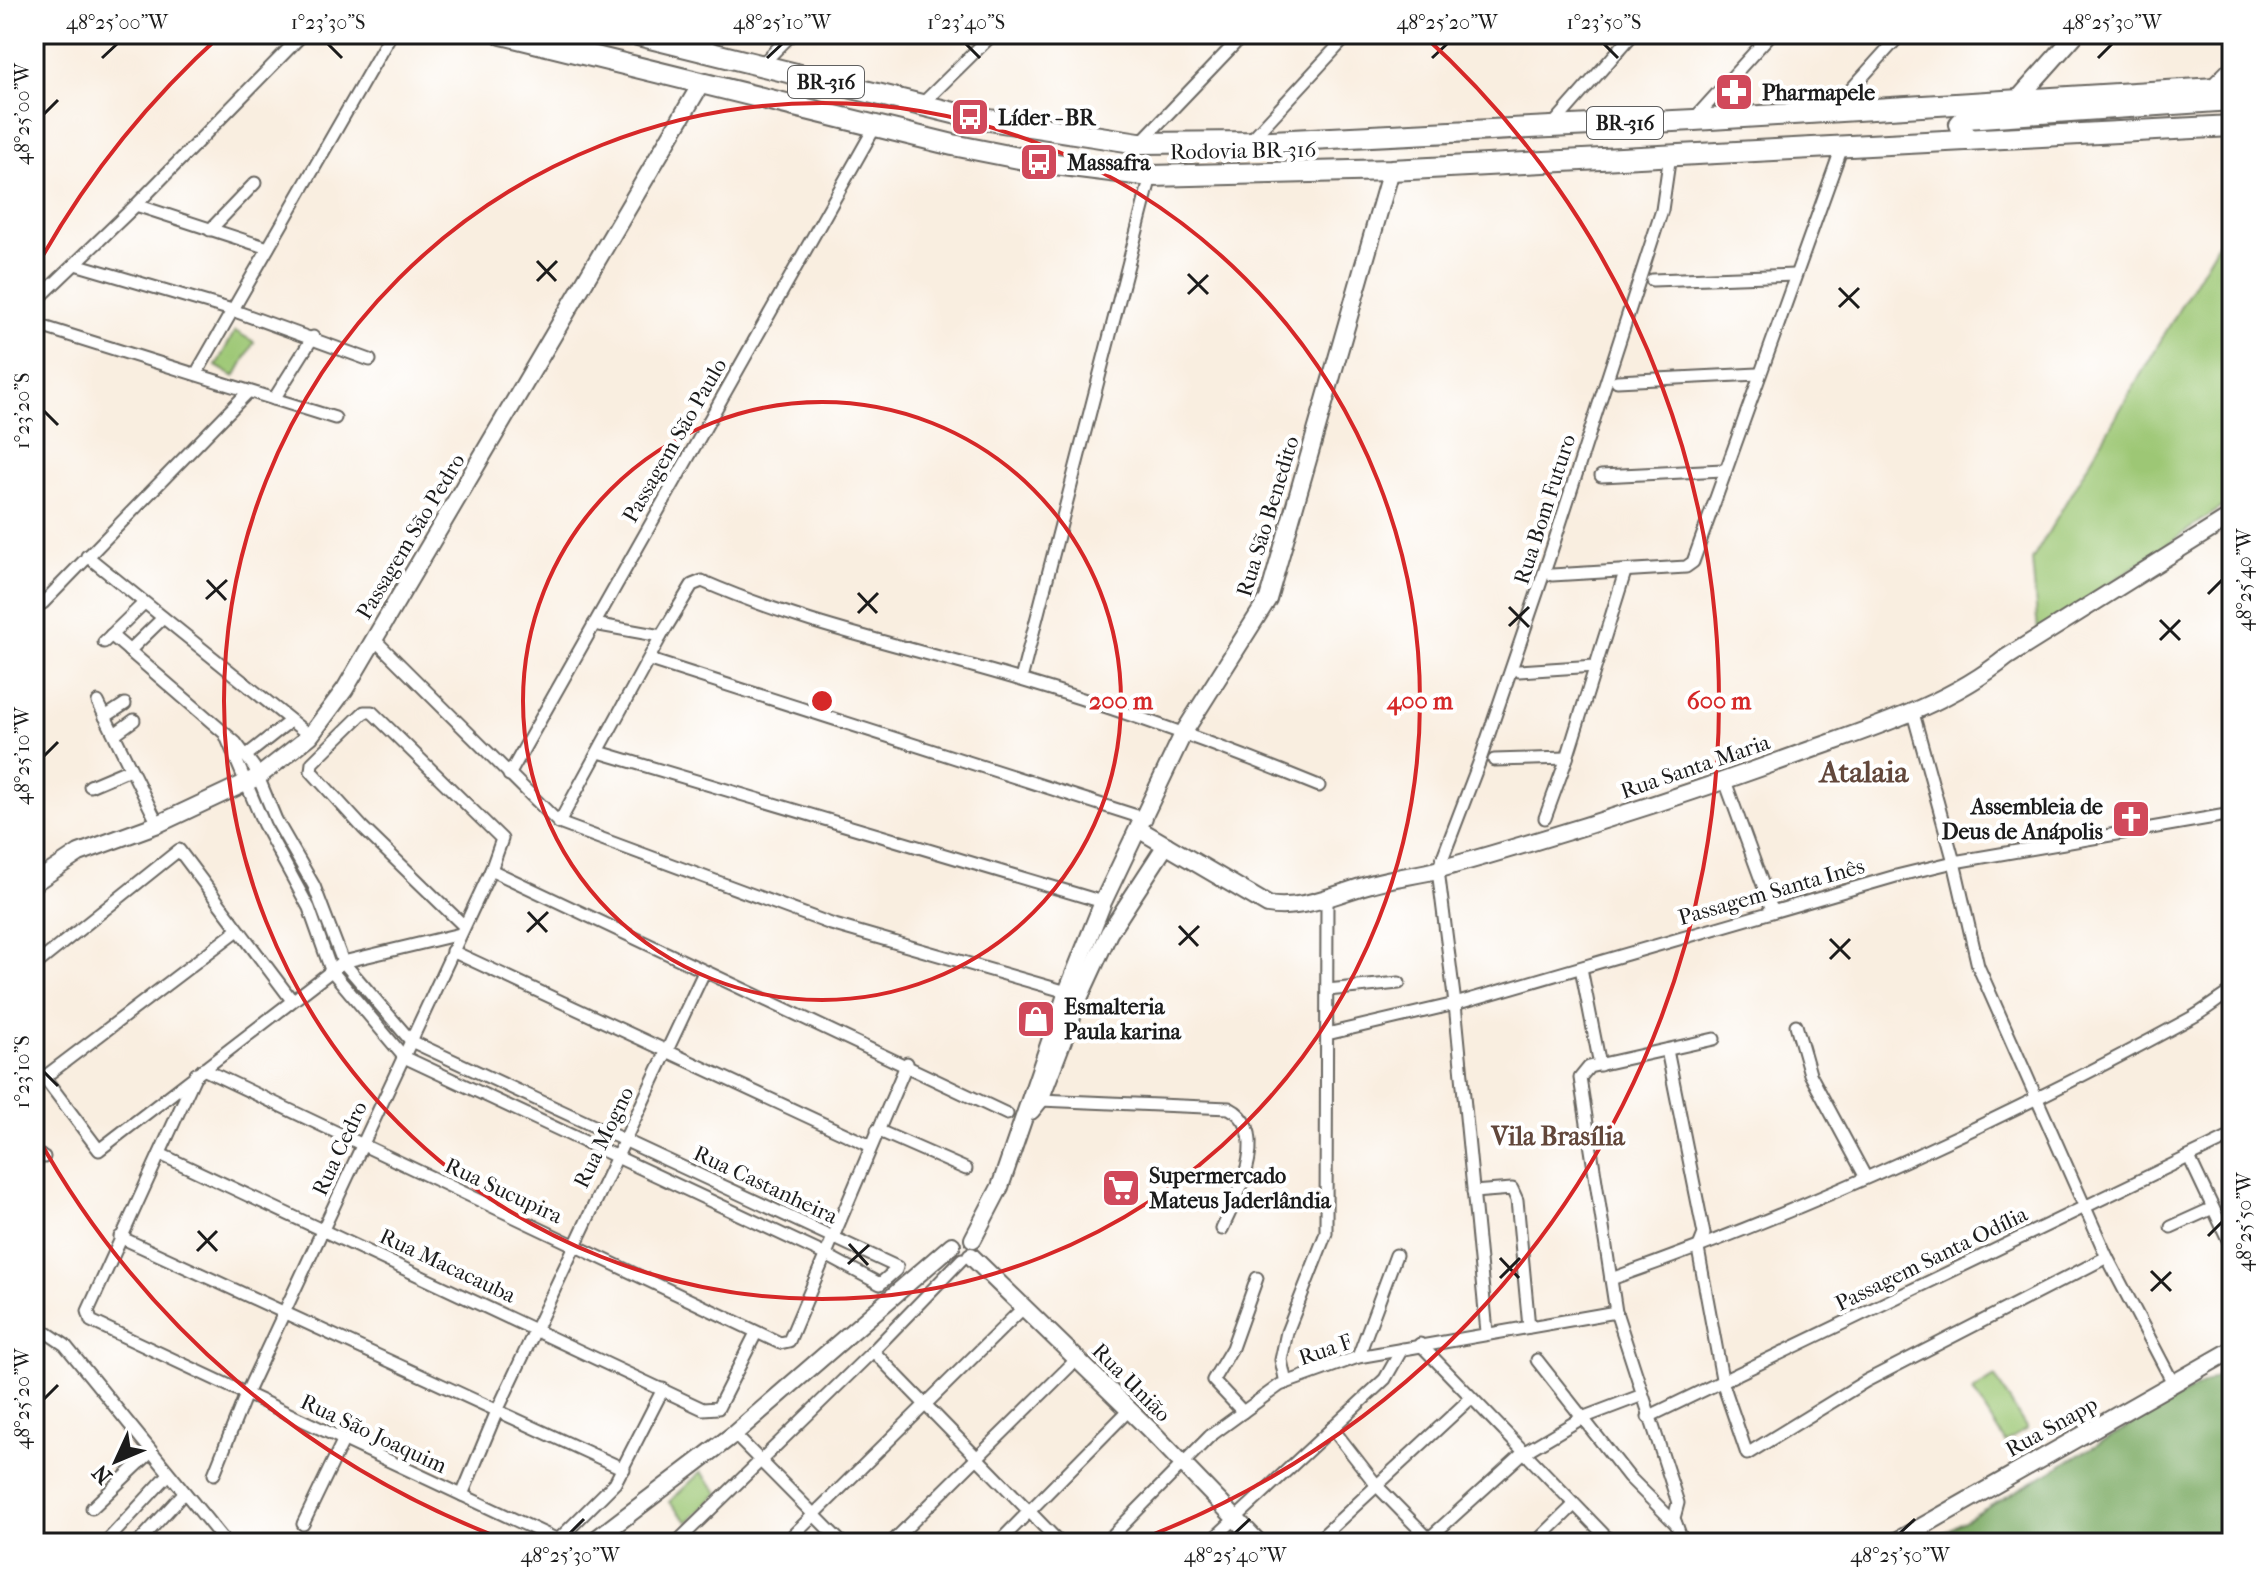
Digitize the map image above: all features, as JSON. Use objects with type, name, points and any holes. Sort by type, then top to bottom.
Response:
[{"type":"highway","name":"Rodovia BR-316","points":[[502,34],[875,127],[1039,162],[1151,176],[1391,170],[1670,155]]},
{"type":"highway","points":[[542,34],[579,43],[595,34]]},
{"type":"highway","name":"BR-316","points":[[634,34],[920,106],[1017,127],[1139,143],[1249,142],[1694,120],[2232,87]]},
{"type":"highway","points":[[617,63],[633,46],[700,62],[734,59]]},
{"type":"highway","points":[[1967,140],[1960,124],[1966,118],[2232,100]]},
{"type":"highway","points":[[1739,151],[1780,139],[1920,131],[1928,122],[1923,105]]},
{"type":"highway","name":"BR-316","points":[[1670,155],[2232,126]]},
{"type":"street","points":[[34,43],[43,34]]},
{"type":"street","points":[[34,303],[136,205],[303,34]]},
{"type":"street","points":[[760,66],[792,34]]},
{"type":"street","points":[[920,106],[993,34]]},
{"type":"street","points":[[1139,143],[1244,34]]},
{"type":"street","points":[[1249,142],[1349,34]]},
{"type":"street","points":[[1552,127],[1633,34]]},
{"type":"street","points":[[1694,120],[1771,34]]},
{"type":"street","points":[[1838,111],[1846,95],[1901,34]]},
{"type":"street","points":[[2018,99],[2076,34]]},
{"type":"street","points":[[196,374],[390,36]]},
{"type":"street","points":[[2209,88],[2232,65]]},
{"type":"street","name":"Passagem São Pedro","points":[[34,883],[79,853],[158,824],[252,780],[310,736],[345,689],[701,84]]},
{"type":"street","name":"Passagem São Paulo","points":[[509,775],[875,127]]},
{"type":"street","points":[[1552,575],[1686,567],[1693,562],[1723,470],[1842,147]]},
{"type":"street","name":"Rua Bom Futuro","points":[[1438,870],[1484,748],[1658,225],[1670,155]]},
{"type":"street","name":"Rua São Benedito","points":[[965,1247],[1000,1187],[1067,992],[1103,902],[1143,824],[1184,732],[1254,624],[1273,585],[1391,170]]},
{"type":"street","points":[[1021,679],[1151,176]]},
{"type":"street","points":[[210,230],[255,183]]},
{"type":"street","points":[[136,205],[268,248]]},
{"type":"street","points":[[75,264],[232,310],[370,360]]},
{"type":"street","points":[[1652,280],[1794,275]]},
{"type":"street","points":[[34,324],[335,418]]},
{"type":"street","points":[[274,399],[313,337]]},
{"type":"street","points":[[1617,381],[1758,374]]},
{"type":"street","points":[[43,603],[248,392]]},
{"type":"street","points":[[1601,476],[1723,470]]},
{"type":"street","name":"Rua Santa Maria","points":[[1143,824],[1166,845],[1268,905],[1280,907],[1327,899],[1373,883],[1438,870],[1725,781],[1913,713],[1982,677],[2007,657],[2232,516]]},
{"type":"street","points":[[87,556],[310,736]]},
{"type":"street","points":[[1545,818],[1625,572]]},
{"type":"street","points":[[559,823],[661,636],[692,585],[702,581],[822,626],[1021,679],[1184,732],[1319,786]]},
{"type":"street","points":[[144,603],[107,639],[129,651],[247,755],[252,780]]},
{"type":"street","points":[[129,651],[163,618]]},
{"type":"street","points":[[594,624],[661,636]]},
{"type":"street","points":[[374,639],[559,823],[581,834],[831,924],[1067,992]]},
{"type":"street","points":[[650,660],[1143,824]]},
{"type":"street","points":[[1519,671],[1595,666]]},
{"type":"street","points":[[98,702],[116,733],[158,824]]},
{"type":"street","points":[[105,717],[125,704]]},
{"type":"street","name":"Rua Cedro","points":[[214,1474],[246,1394],[491,870],[502,839],[372,712],[359,715],[310,767],[314,776],[462,930]]},
{"type":"street","points":[[1913,713],[1954,862],[1978,966],[2107,1257],[2173,1383]]},
{"type":"street","points":[[116,733],[134,720]]},
{"type":"street","points":[[247,755],[290,721]]},
{"type":"street","points":[[226,736],[252,780]]},
{"type":"street","points":[[599,752],[1103,902]]},
{"type":"street","points":[[1494,760],[1567,758]]},
{"type":"street","points":[[90,786],[130,769]]},
{"type":"street","name":"Rua Castanheira","points":[[252,780],[270,822],[309,908],[331,970],[404,1057],[826,1255],[880,1284],[896,1270],[897,1267],[834,1237],[411,1041],[343,962],[314,886],[270,822]]},
{"type":"street","points":[[1725,781],[1772,910]]},
{"type":"street","name":"Passagem Santa Inês","points":[[1327,1034],[1455,1004],[1772,910],[1954,862],[2232,814]]},
{"type":"street","name":"Rua São Benedito","points":[[1025,1119],[1040,1100],[1080,996],[1109,933],[1166,845]]},
{"type":"street","points":[[34,966],[179,850],[291,999]]},
{"type":"street","points":[[491,870],[704,972],[907,1063],[1007,1114]]},
{"type":"street","points":[[1438,870],[1455,1004],[1487,1332]]},
{"type":"street","points":[[1286,1383],[1281,1360],[1287,1332],[1326,1233],[1327,899]]},
{"type":"street","points":[[238,930],[39,1081],[99,1150],[291,999],[343,962],[462,930]]},
{"type":"street","points":[[452,951],[871,1146]]},
{"type":"street","points":[[1581,968],[1594,1066]]},
{"type":"street","name":"Rua Mogno","points":[[462,1495],[574,1244],[704,972]]},
{"type":"street","points":[[1327,990],[1399,983]]},
{"type":"street","points":[[1611,1279],[1698,1249],[2035,1098],[2196,1016],[2232,991]]},
{"type":"street","points":[[1796,1025],[1810,1074],[1865,1176]]},
{"type":"street","points":[[1683,1543],[1674,1518],[1678,1503],[1640,1396],[1616,1312],[1584,1125],[1580,1078],[1594,1066],[1714,1039]]},
{"type":"street","points":[[1667,1050],[1704,1234],[1698,1249],[1723,1384],[1747,1454],[1866,1381],[2107,1257]]},
{"type":"street","points":[[826,1255],[907,1063]]},
{"type":"street","points":[[199,1072],[120,1237],[624,1469],[663,1389]]},
{"type":"street","name":"Rua Sucupira","points":[[199,1072],[574,1244],[780,1343],[789,1341],[826,1255]]},
{"type":"street","points":[[1040,1100],[1229,1108],[1243,1115],[1249,1128],[1247,1176],[1222,1229]]},
{"type":"street","points":[[877,1130],[966,1169]]},
{"type":"street","name":"Passagem Santa Odília","points":[[1648,1417],[1723,1384],[2084,1205],[2232,1136]]},
{"type":"street","name":"Rua Macacauba","points":[[160,1154],[703,1409],[718,1408],[756,1333]]},
{"type":"street","points":[[2189,1157],[2232,1248]]},
{"type":"street","points":[[1473,1192],[1512,1189],[1517,1200],[1529,1327]]},
{"type":"street","points":[[2171,1227],[2213,1208]]},
{"type":"street","name":"Rua São Joaquim","points":[[120,1237],[87,1316],[343,1441],[558,1540],[593,1508],[624,1469]]},
{"type":"street","points":[[676,1543],[873,1351],[965,1247]]},
{"type":"street","points":[[591,1543],[734,1434],[965,1247]]},
{"type":"street","name":"Rua União","points":[[965,1247],[1259,1543]]},
{"type":"street","points":[[1358,1357],[1396,1255]]},
{"type":"street","points":[[1243,1412],[1213,1380],[1232,1348],[1257,1278]]},
{"type":"street","points":[[785,1543],[1025,1306]]},
{"type":"street","name":"Rua F","points":[[1105,1543],[1181,1463],[1243,1412],[1286,1383],[1358,1357],[1487,1332],[1616,1312]]},
{"type":"street","points":[[34,1324],[65,1345],[226,1543]]},
{"type":"street","points":[[1420,1344],[1612,1543]]},
{"type":"street","points":[[1209,1543],[1385,1379],[1402,1349]]},
{"type":"street","name":"Rua Snapp","points":[[1893,1543],[2232,1350]]},
{"type":"street","points":[[873,1351],[1060,1543]]},
{"type":"street","points":[[891,1543],[1077,1359]]},
{"type":"street","points":[[1537,1360],[1629,1477],[1678,1525]]},
{"type":"street","points":[[1332,1428],[1378,1487],[1429,1541],[1523,1453],[1582,1418],[1640,1396]]},
{"type":"street","points":[[1315,1543],[1471,1398]]},
{"type":"street","points":[[998,1543],[1129,1410]]},
{"type":"street","points":[[734,1434],[842,1543]]},
{"type":"street","points":[[303,1524],[343,1441]]},
{"type":"street","points":[[92,1508],[151,1452]]},
{"type":"street","points":[[105,1543],[169,1474]]},
{"type":"street","points":[[138,1543],[184,1493]]},
{"type":"street","points":[[1535,1543],[1573,1506]]},
{"type":"street","points":[[607,1530],[620,1543]]},
{"type":"green space","points":[[2232,219],[2232,500],[2038,632],[2032,560]]},
{"type":"green space","points":[[235,331],[254,342],[235,377],[216,366]]},
{"type":"green space","points":[[2232,1367],[2232,1543],[1926,1543]]},
{"type":"green space","points":[[1995,1377],[2027,1429],[2005,1442],[1973,1391]]},
{"type":"green space","points":[[701,1472],[719,1493],[688,1522],[669,1502]]},
{"type":"place","name":"Pharmapele","points":[[1734,92]]},
{"type":"place","name":"Líder - BR","points":[[970,117]]},
{"type":"place","name":"Massafra","points":[[1039,162]]},
{"type":"place","name":"Assembleia de Deus de Anápolis","points":[[2131,819]]},
{"type":"place","name":"Esmalteria Paula karina","points":[[1036,1019]]},
{"type":"place","name":"Supermercado Mateus Jaderlândia","points":[[1121,1188]]},
{"type":"district","name":"Atalaia","points":[[1864,772]]},
{"type":"district","name":"Vila Brasília","points":[[1558,1136]]}]
